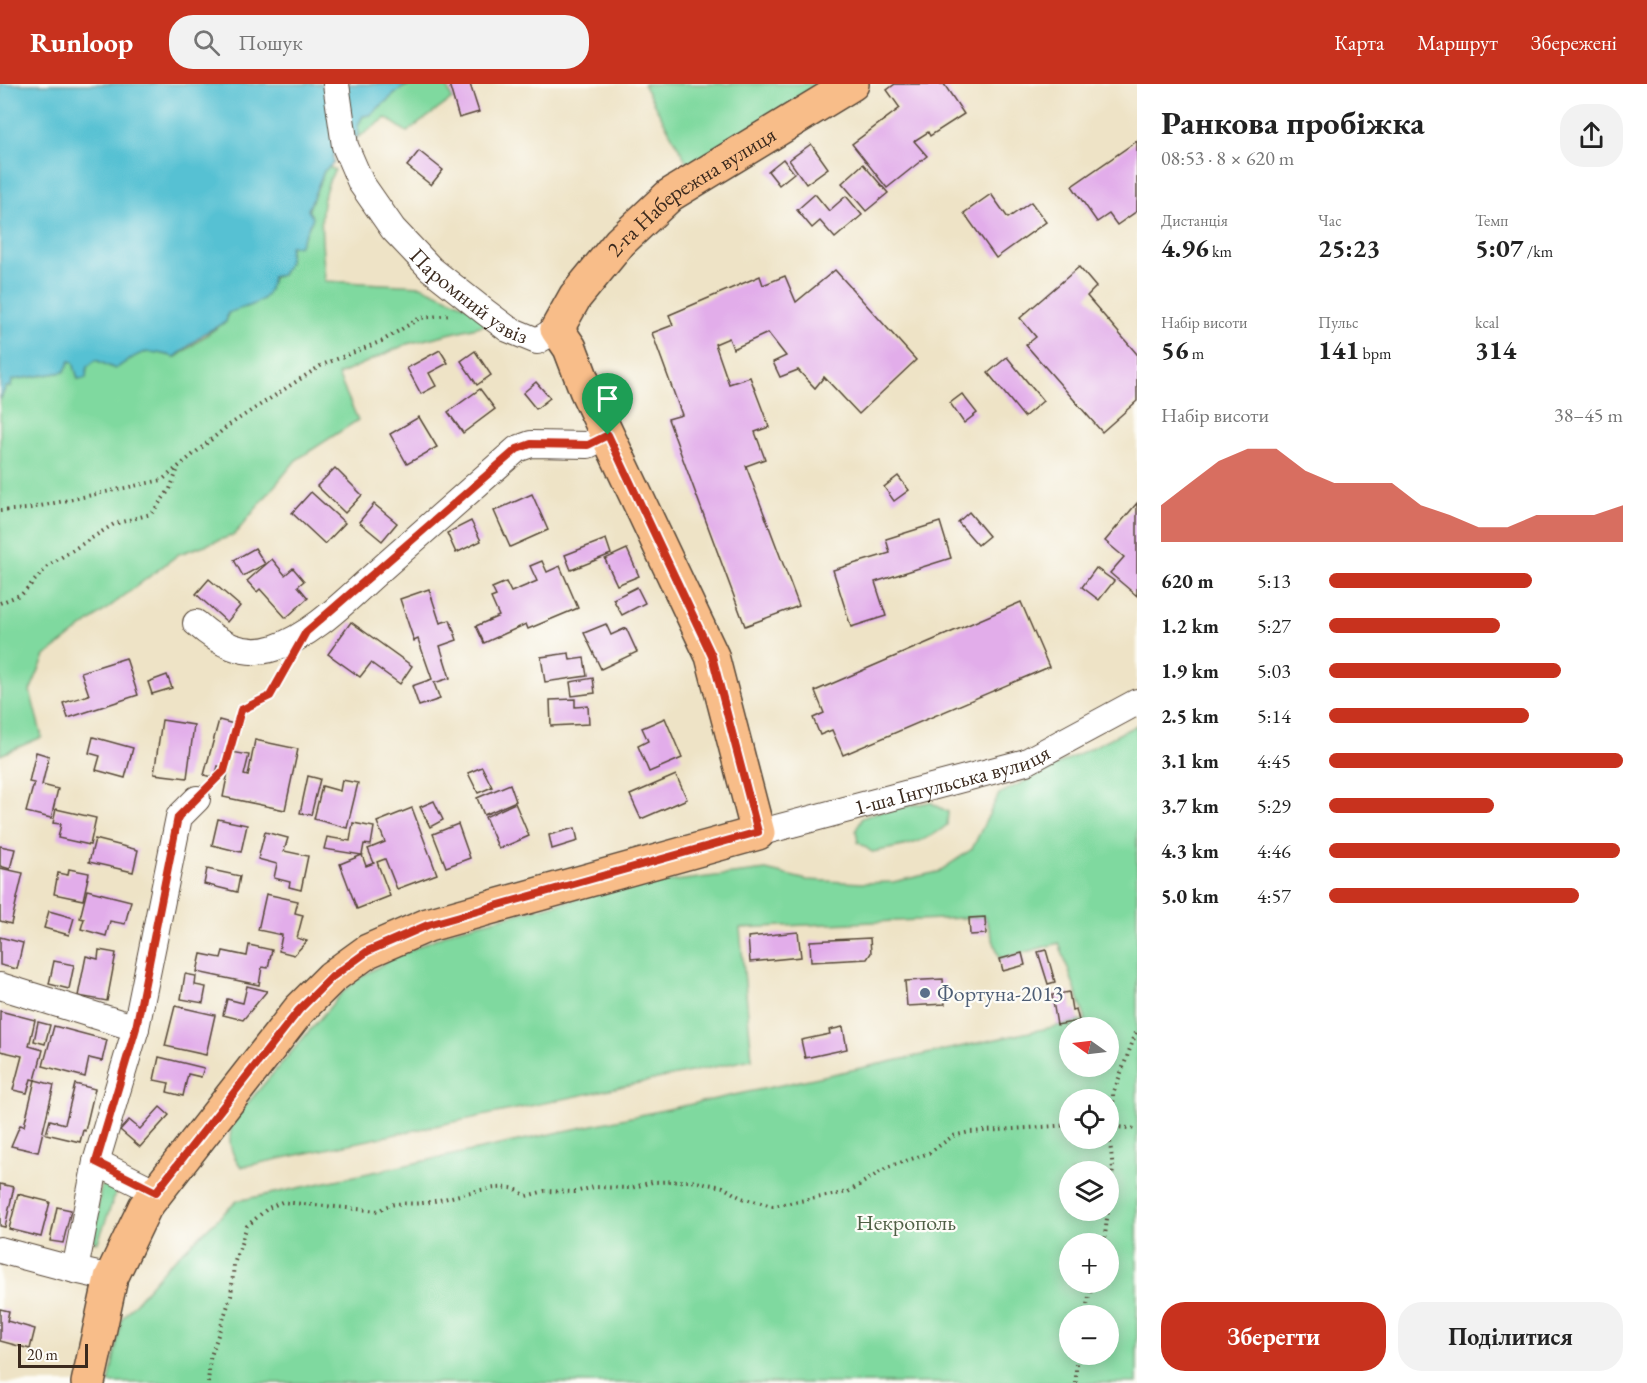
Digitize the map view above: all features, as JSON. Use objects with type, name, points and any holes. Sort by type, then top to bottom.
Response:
[{"type":"main road","name":"2-га Набережна вулиця","points":[[556,329],[575,297],[620,242],[670,195],[852,84]]},
{"type":"main road","name":"Паромний узвіз","points":[[556,329],[570,348],[608,435],[712,656],[758,832]]},
{"type":"main road","points":[[88,1383],[111,1278],[128,1238],[165,1180],[299,1010],[332,977],[368,951],[428,925],[758,832]]},
{"type":"street","name":"Паромний узвіз","points":[[336,84],[345,146],[361,183],[393,229],[431,269],[508,329],[537,341],[556,329]]},
{"type":"street","points":[[196,623],[213,638],[239,651],[273,648],[306,632],[517,449],[531,444],[588,445],[608,435]]},
{"type":"street","name":"1-ша Інгульська вулиця","points":[[758,832],[1026,762],[1137,702]]},
{"type":"street","points":[[75,1270],[96,1162],[136,1028],[178,817],[197,799]]},
{"type":"street","points":[[0,986],[136,1028]]},
{"type":"street","points":[[96,1162],[165,1180]]},
{"type":"street","points":[[0,1250],[111,1278]]},
{"type":"path","points":[[0,511],[26,509],[162,480],[229,425],[322,365],[382,341],[420,318],[484,311]]},
{"type":"path","points":[[0,603],[22,594],[49,565],[114,524],[151,514],[170,489],[177,470]]},
{"type":"path","points":[[197,799],[224,771],[241,710],[270,696],[306,632]]},
{"type":"path","points":[[1115,1089],[1137,1030]]},
{"type":"path","points":[[208,1383],[210,1359],[231,1296],[234,1264],[248,1226],[267,1208],[282,1202],[379,1210],[387,1204],[422,1203],[458,1194],[471,1195],[484,1188],[513,1188],[526,1196],[545,1191],[575,1192],[594,1187],[631,1188],[652,1182],[691,1181],[723,1187],[741,1198],[773,1206],[848,1192],[888,1167],[929,1153],[953,1136],[970,1132],[1059,1126]]},
{"type":"path","points":[[1119,1127],[1137,1129]]},
{"type":"path","points":[[1076,1365],[1076,1383]]},
{"type":"green space","points":[[411,84],[446,84],[452,99],[407,132],[386,118],[359,137],[358,125],[363,116],[370,115],[402,88]]},
{"type":"green space","points":[[643,84],[823,84],[689,166]]},
{"type":"green space","points":[[329,167],[335,170],[328,182],[322,209],[325,281],[421,286],[501,321],[407,344],[338,375],[358,420],[296,460],[234,535],[179,554],[45,656],[30,691],[42,737],[0,755],[0,400],[6,387],[11,386],[12,380],[69,361],[73,361],[78,379],[96,360],[115,369],[131,358],[144,353],[176,357],[182,353],[226,322],[228,313],[243,304],[261,286],[282,275],[289,262],[290,246],[299,246],[313,218],[308,211],[324,171]]},
{"type":"green space","name":"Некрополь","points":[[1137,725],[1137,1383],[109,1383],[122,1318],[167,1266],[237,1201],[1059,1026],[1059,1077],[1119,1077],[1119,1017],[1085,1017],[1059,943],[1000,959],[985,917],[740,928],[752,1059],[241,1167],[234,1156],[230,1145],[230,1133],[234,1119],[341,994],[361,977],[391,959],[457,929],[625,887],[766,870],[807,880],[893,882],[938,872],[972,849],[999,794]]},
{"type":"green space","points":[[930,802],[948,812],[947,825],[930,837],[912,844],[872,852],[858,842],[856,830],[862,818],[877,812]]},
{"type":"green space","points":[[111,1184],[116,1192],[98,1242],[93,1241],[101,1186]]},
{"type":"water","points":[[0,84],[411,84],[402,88],[370,115],[363,116],[358,125],[359,134],[352,144],[339,148],[333,156],[334,163],[324,171],[308,210],[313,218],[299,246],[290,246],[289,261],[282,275],[272,277],[270,287],[263,299],[228,313],[226,322],[205,333],[175,357],[144,353],[131,358],[115,369],[96,360],[87,367],[86,378],[78,379],[73,362],[70,361],[64,372],[12,380],[11,387],[6,387],[0,400]]},
{"type":"building","points":[[449,84],[470,84],[479,112],[459,118]]},
{"type":"building","points":[[895,84],[944,84],[964,114],[930,136],[928,132],[914,141],[927,156],[887,188],[852,144],[900,108],[887,90]]},
{"type":"building","points":[[1137,141],[1137,211],[1117,225],[1109,214],[1097,222],[1072,186]]},
{"type":"building","points":[[811,144],[828,168],[806,184],[789,160]]},
{"type":"building","points":[[419,151],[443,170],[431,185],[407,166]]},
{"type":"building","points":[[783,159],[794,173],[779,185],[768,171]]},
{"type":"building","points":[[863,164],[888,193],[866,211],[842,183]]},
{"type":"building","points":[[815,194],[829,211],[846,196],[862,215],[835,238],[820,221],[812,228],[797,210]]},
{"type":"building","points":[[991,194],[1008,218],[1031,202],[1046,222],[996,258],[964,213]]},
{"type":"building","points":[[1079,267],[1096,287],[1087,296],[1137,354],[1137,401],[1102,432],[1026,345],[1036,337],[1020,318]]},
{"type":"building","points":[[835,270],[916,360],[859,414],[824,377],[815,388],[798,370],[780,377],[773,362],[786,356],[768,333],[733,349],[729,338],[715,344],[729,384],[750,377],[769,427],[755,432],[765,459],[746,466],[799,606],[745,626],[668,419],[682,415],[652,333],[673,325],[669,315],[760,276],[763,285],[785,276],[796,302]]},
{"type":"building","points":[[440,350],[448,363],[429,373],[436,386],[421,394],[407,368]]},
{"type":"building","points":[[475,351],[491,375],[477,385],[461,361]]},
{"type":"building","points":[[1007,357],[1043,401],[1024,417],[988,373]]},
{"type":"building","points":[[536,382],[550,398],[536,409],[523,393]]},
{"type":"building","points":[[480,389],[495,409],[463,433],[448,412]]},
{"type":"building","points":[[962,394],[977,413],[964,423],[950,403]]},
{"type":"building","points":[[419,417],[437,447],[407,464],[390,434]]},
{"type":"building","points":[[335,468],[362,495],[345,513],[317,486]]},
{"type":"building","points":[[898,476],[909,490],[894,501],[884,487]]},
{"type":"building","points":[[311,492],[345,523],[325,544],[292,513]]},
{"type":"building","points":[[532,494],[548,530],[510,547],[494,511]]},
{"type":"building","points":[[1137,503],[1137,596],[1110,573],[1124,557],[1105,541]]},
{"type":"building","points":[[374,504],[397,523],[382,541],[359,522]]},
{"type":"building","points":[[969,512],[989,536],[978,545],[958,522]]},
{"type":"building","points":[[471,521],[481,541],[456,553],[447,533]]},
{"type":"building","points":[[940,522],[951,558],[875,582],[886,616],[851,627],[833,570],[890,553],[886,539]]},
{"type":"building","points":[[606,539],[611,554],[571,570],[565,555]]},
{"type":"building","points":[[255,548],[265,564],[243,576],[234,560]]},
{"type":"building","points":[[627,549],[639,576],[617,585],[605,559]]},
{"type":"building","points":[[272,559],[285,575],[293,568],[304,581],[298,586],[308,598],[286,618],[260,589],[257,592],[247,581]]},
{"type":"building","points":[[542,561],[547,572],[560,566],[578,608],[528,629],[526,624],[484,643],[476,626],[499,616],[491,598],[496,596],[492,588],[506,582],[511,592],[537,581],[530,566]]},
{"type":"building","points":[[1096,568],[1114,581],[1099,600],[1082,587]]},
{"type":"building","points":[[209,579],[240,606],[227,622],[196,594]]},
{"type":"building","points":[[637,587],[645,603],[622,615],[613,599]]},
{"type":"building","points":[[429,589],[440,623],[450,620],[457,640],[440,646],[450,678],[434,683],[440,699],[419,706],[412,686],[432,679],[418,639],[414,641],[400,599]]},
{"type":"building","points":[[1021,602],[1049,667],[843,755],[832,730],[820,735],[813,718],[824,713],[815,691]]},
{"type":"building","points":[[351,622],[412,666],[400,684],[371,663],[360,677],[328,654]]},
{"type":"building","points":[[606,624],[611,635],[626,628],[637,652],[601,669],[584,633]]},
{"type":"building","points":[[569,653],[570,660],[584,658],[587,676],[545,682],[541,657]]},
{"type":"building","points":[[126,658],[138,695],[68,718],[63,703],[89,695],[81,672]]},
{"type":"building","points":[[167,675],[172,688],[152,694],[148,682]]},
{"type":"building","points":[[593,678],[595,693],[572,696],[570,682]]},
{"type":"building","points":[[575,699],[575,707],[588,706],[589,724],[551,726],[550,700]]},
{"type":"building","points":[[665,718],[682,758],[649,772],[638,746],[648,741],[642,728]]},
{"type":"building","points":[[162,720],[194,725],[187,778],[154,774]]},
{"type":"building","points":[[219,720],[234,724],[223,767],[218,766],[215,778],[204,775]]},
{"type":"building","points":[[93,737],[133,748],[125,778],[96,770],[100,756],[89,753]]},
{"type":"building","points":[[255,740],[298,749],[285,810],[223,797],[232,752],[249,755],[244,775],[248,776]]},
{"type":"building","points":[[36,752],[49,756],[42,785],[58,789],[51,818],[26,812],[34,783],[29,782]]},
{"type":"building","points":[[482,767],[492,787],[478,793],[468,773]]},
{"type":"building","points":[[676,775],[687,799],[641,819],[630,795]]},
{"type":"building","points":[[308,776],[320,779],[311,815],[300,813]]},
{"type":"building","points":[[342,780],[358,783],[347,828],[314,819],[322,786],[340,791]]},
{"type":"building","points":[[510,784],[516,801],[484,815],[477,798]]},
{"type":"building","points":[[434,801],[443,820],[430,827],[420,807]]},
{"type":"building","points":[[515,803],[529,836],[499,849],[485,817]]},
{"type":"building","points":[[412,808],[437,874],[397,889],[385,859],[377,862],[390,896],[357,909],[340,864],[362,855],[366,866],[374,863],[368,849],[385,842],[377,822]]},
{"type":"building","points":[[56,809],[96,818],[90,845],[58,838],[61,824],[53,823]]},
{"type":"building","points":[[218,819],[247,825],[241,852],[212,845]]},
{"type":"building","points":[[353,823],[374,827],[371,845],[364,844],[362,855],[324,849],[327,837],[350,841]]},
{"type":"building","points":[[458,824],[470,858],[446,867],[433,834]]},
{"type":"building","points":[[575,828],[578,841],[552,849],[549,835]]},
{"type":"building","points":[[265,832],[288,838],[284,851],[308,856],[301,890],[289,887],[290,882],[274,878],[277,864],[258,859]]},
{"type":"building","points":[[95,839],[138,850],[133,872],[89,862]]},
{"type":"building","points":[[0,846],[15,849],[10,869],[0,866]]},
{"type":"building","points":[[0,868],[23,873],[11,924],[0,921]]},
{"type":"building","points":[[69,869],[89,873],[83,900],[54,894],[58,873],[68,875]]},
{"type":"building","points":[[207,869],[240,876],[237,892],[204,884]]},
{"type":"building","points":[[87,890],[131,901],[125,924],[110,921],[106,936],[81,929],[84,919],[80,918]]},
{"type":"building","points":[[266,894],[298,901],[295,913],[303,915],[297,938],[307,941],[294,955],[279,951],[282,935],[258,930]]},
{"type":"building","points":[[49,911],[74,918],[69,935],[44,928]]},
{"type":"building","points":[[985,917],[986,934],[970,935],[969,918]]},
{"type":"building","points":[[798,932],[801,957],[750,962],[748,937]]},
{"type":"building","points":[[0,937],[23,943],[17,969],[0,965]]},
{"type":"building","points":[[870,938],[871,953],[867,959],[811,962],[810,941]]},
{"type":"building","points":[[249,945],[272,950],[268,968],[262,967],[259,985],[197,972],[201,954],[221,958],[223,951],[247,956]]},
{"type":"building","points":[[99,950],[116,953],[107,1001],[78,996],[86,956],[98,959]]},
{"type":"building","points":[[1046,950],[1055,982],[1048,984],[1038,952]]},
{"type":"building","points":[[1022,953],[1025,965],[1003,971],[1000,959]]},
{"type":"building","points":[[54,961],[74,965],[69,989],[49,984]]},
{"type":"building","points":[[185,974],[196,976],[195,985],[206,987],[203,1003],[181,999]]},
{"type":"building","name":"Фортуна-2013","points":[[943,979],[945,1004],[907,1006],[905,981]]},
{"type":"building","points":[[247,986],[267,991],[243,1020],[223,1015],[227,999],[243,1003]]},
{"type":"building","points":[[1069,992],[1072,1010],[1076,1009],[1078,1017],[1059,1017],[1059,1025],[1057,1025],[1052,995]]},
{"type":"building","points":[[175,1006],[215,1015],[206,1055],[165,1046]]},
{"type":"building","points":[[0,1011],[35,1020],[29,1046],[43,1050],[35,1080],[31,1079],[27,1093],[13,1090],[22,1056],[0,1051]]},
{"type":"building","points":[[38,1022],[50,1025],[45,1044],[34,1041]]},
{"type":"building","points":[[54,1026],[107,1040],[102,1061],[89,1058],[85,1077],[43,1066]]},
{"type":"building","points":[[843,1027],[847,1049],[805,1058],[801,1040],[830,1034],[829,1030]]},
{"type":"building","points":[[159,1057],[204,1068],[201,1077],[188,1074],[183,1096],[167,1092],[169,1083],[154,1080]]},
{"type":"building","points":[[35,1080],[54,1085],[38,1152],[11,1146],[20,1125],[24,1126]]},
{"type":"building","points":[[75,1084],[95,1089],[85,1131],[83,1130],[80,1142],[46,1134],[50,1120],[65,1124]]},
{"type":"building","points":[[160,1107],[169,1115],[140,1147],[120,1130],[129,1120],[140,1129]]},
{"type":"building","points":[[0,1184],[14,1187],[5,1227],[0,1226]]},
{"type":"building","points":[[18,1194],[50,1202],[41,1237],[9,1229]]},
{"type":"building","points":[[57,1207],[71,1210],[63,1243],[50,1241]]},
{"type":"building","points":[[0,1309],[9,1311],[7,1321],[35,1329],[30,1349],[0,1341]]},
{"type":"place","name":"Фортуна-2013","points":[[925,993]]},
{"type":"route","points":[[608,435],[712,656],[758,832],[428,925],[368,951],[332,977],[299,1010],[156,1192],[96,1162],[136,1028],[178,817],[224,771],[241,710],[270,696],[306,632],[517,449],[531,444],[588,445],[608,435]]}]
